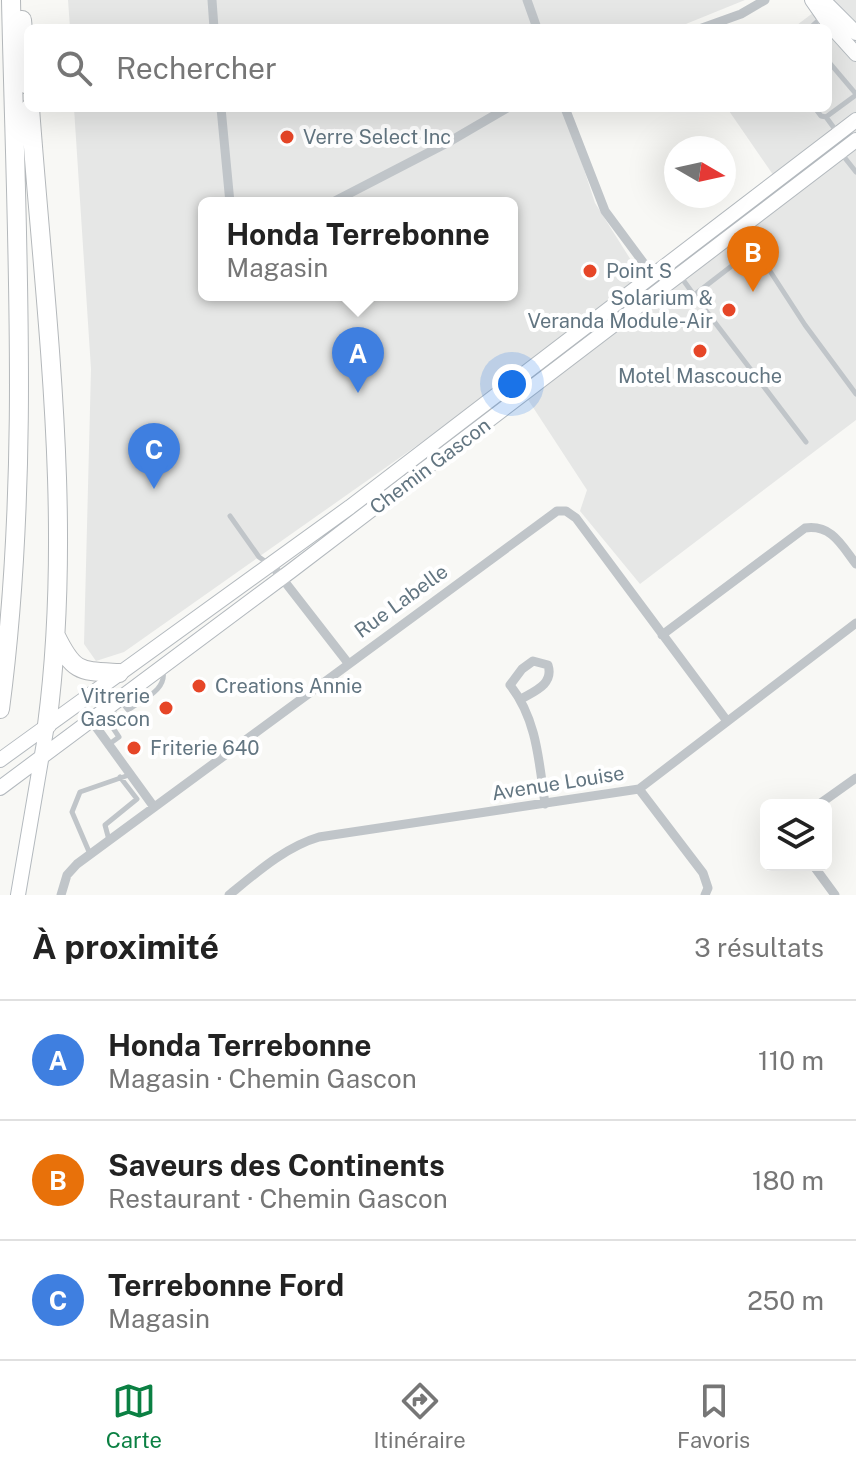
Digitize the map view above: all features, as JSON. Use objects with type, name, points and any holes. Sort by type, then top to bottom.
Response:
[{"type":"highway","points":[[0,709],[12,580],[17,449],[11,0]]},
{"type":"highway","points":[[20,0],[24,42]]},
{"type":"highway","points":[[30,112],[56,430],[58,526],[55,633],[47,725]]},
{"type":"highway","points":[[55,633],[74,665],[88,671],[119,673]]},
{"type":"main road","points":[[812,0],[828,6],[856,33]]},
{"type":"main road","points":[[828,6],[856,54]]},
{"type":"main road","name":"Chemin Gascon","points":[[0,760],[350,507],[856,120]]},
{"type":"main road","name":"Chemin Gascon","points":[[0,788],[282,578],[856,140]]},
{"type":"main road","points":[[18,895],[47,725]]},
{"type":"street","points":[[212,0],[214,24]]},
{"type":"street","points":[[527,0],[536,24]]},
{"type":"street","points":[[713,24],[741,14],[765,0]]},
{"type":"street","points":[[221,112],[229,197]]},
{"type":"street","points":[[343,197],[500,112]]},
{"type":"street","points":[[567,112],[605,211],[662,289]]},
{"type":"street","name":"Rue Labelle","points":[[61,895],[67,875],[90,854],[557,511],[566,511],[576,518],[727,721]]},
{"type":"street","points":[[662,635],[805,528],[823,528],[833,534],[856,564]]},
{"type":"street","points":[[271,564],[348,663]]},
{"type":"street","name":"Avenue Louise","points":[[229,895],[298,845],[319,837],[639,789],[856,623]]},
{"type":"street","points":[[521,699],[548,681],[548,665],[533,661],[513,678],[510,685],[521,699],[536,739],[545,804]]},
{"type":"street","points":[[91,720],[140,797],[154,807]]},
{"type":"street","points":[[826,799],[856,778]]},
{"type":"street","points":[[639,789],[703,873],[708,888],[705,895]]},
{"type":"street","points":[[817,871],[835,895]]},
{"type":"lane","points":[[813,24],[828,6]]},
{"type":"lane","points":[[826,117],[856,94],[832,66]]},
{"type":"lane","points":[[818,112],[826,117],[838,134]]},
{"type":"lane","points":[[840,152],[856,172]]},
{"type":"lane","points":[[741,228],[805,325],[856,394]]},
{"type":"lane","points":[[694,295],[755,248]]},
{"type":"lane","points":[[680,276],[806,442]]},
{"type":"lane","points":[[230,516],[259,557],[271,564]]},
{"type":"lane","points":[[108,745],[119,737],[111,725],[115,714],[114,702]]},
{"type":"lane","points":[[90,854],[72,812],[80,792],[125,776]]},
{"type":"lane","points":[[109,841],[105,825],[140,797]]},
{"type":"shaded area","points":[[68,0],[745,0],[686,24],[70,24]]},
{"type":"shaded area","points":[[830,0],[856,0],[856,420],[640,584],[580,511],[587,490],[525,395],[778,182],[730,112],[832,112],[832,24],[798,24]]},
{"type":"shaded area","points":[[74,112],[565,112],[595,203],[646,284],[124,652],[96,661],[84,644],[91,369]]},
{"type":"place","name":"Verre Select Inc","points":[[287,137]]},
{"type":"place","name":"Point S","points":[[590,271]]},
{"type":"place","name":"Saveurs des Continents","points":[[753,292]]},
{"type":"place","name":"Solarium & Veranda Module-Air","points":[[729,310]]},
{"type":"place","name":"Motel Mascouche","points":[[700,351]]},
{"type":"place","name":"Honda Terrebonne","points":[[358,393]]},
{"type":"place","name":"Terrebonne Ford","points":[[154,489]]},
{"type":"place","name":"Creations Annie","points":[[199,686]]},
{"type":"place","name":"Vitrerie Gascon","points":[[166,708]]},
{"type":"place","name":"Friterie 640","points":[[134,748]]}]
